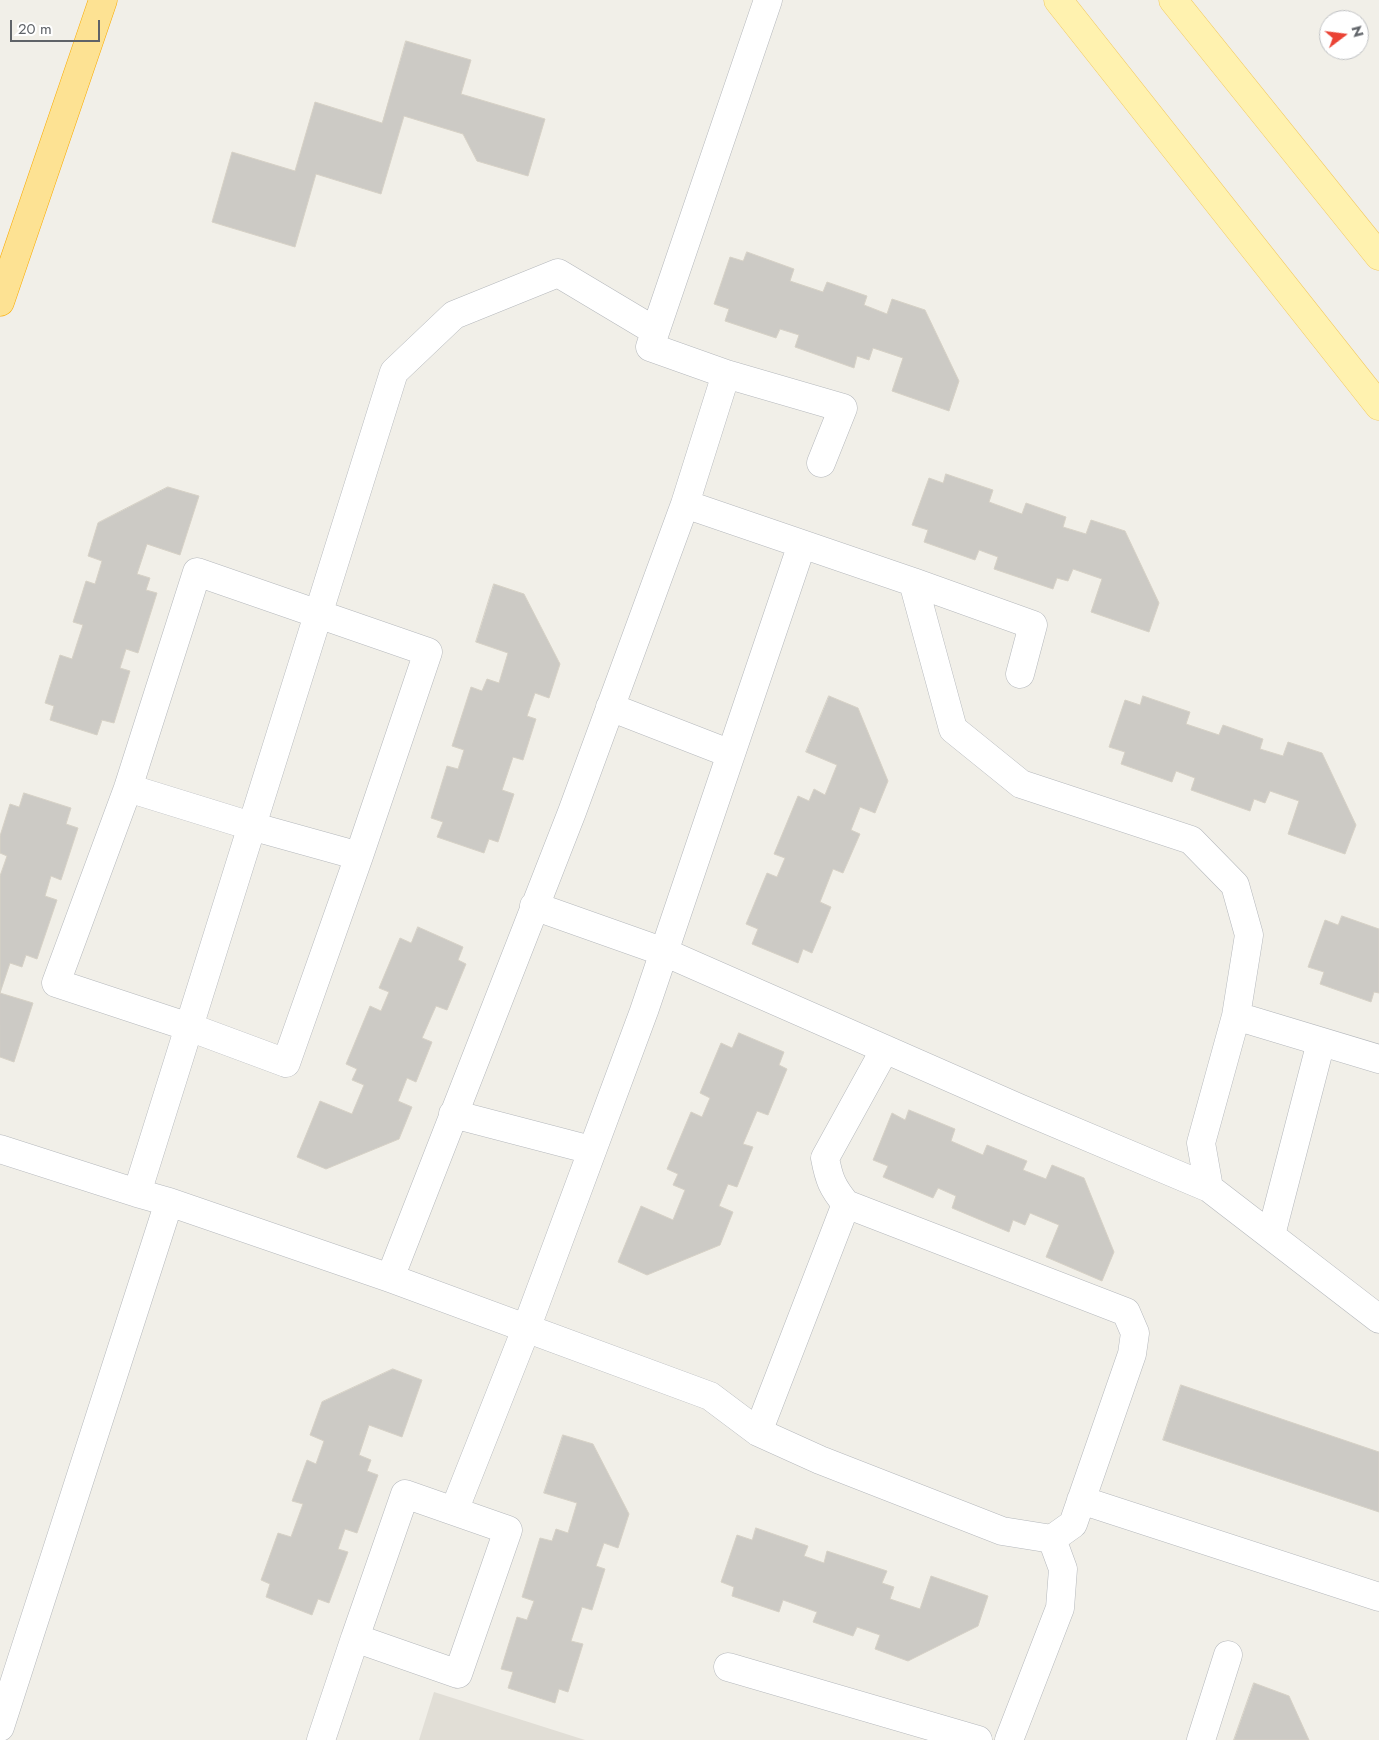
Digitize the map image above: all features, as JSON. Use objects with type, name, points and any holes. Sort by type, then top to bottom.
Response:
[{"type":"highway","points":[[0,302],[103,0]]},
{"type":"main road","points":[[1058,0],[1379,406]]},
{"type":"main road","points":[[1173,0],[1379,256]]},
{"type":"lane","points":[[768,0],[650,347],[726,374],[842,408],[821,463]]},
{"type":"lane","points":[[137,1193],[394,372],[454,315],[558,273],[655,331]]},
{"type":"lane","points":[[390,1278],[534,906],[686,504],[726,374]]},
{"type":"lane","points":[[686,504],[1032,625],[1020,674]]},
{"type":"lane","points":[[454,1511],[526,1329],[644,1011],[802,544]]},
{"type":"lane","points":[[198,572],[428,652],[286,1063],[189,1027],[56,983],[128,788],[198,572]]},
{"type":"lane","points":[[913,582],[952,729],[1021,784],[1191,840],[1235,885],[1249,935],[1236,1016],[1201,1143],[1209,1188]]},
{"type":"lane","points":[[610,707],[731,754]]},
{"type":"lane","points":[[128,788],[358,856]]},
{"type":"lane","points":[[534,906],[664,952],[1019,1108],[1209,1188],[1379,1319]]},
{"type":"lane","points":[[1236,1016],[1379,1059]]},
{"type":"lane","points":[[1270,1235],[1321,1042]]},
{"type":"lane","points":[[0,1149],[169,1202],[390,1278],[710,1396],[758,1432],[820,1460],[1002,1532],[1052,1539],[1073,1524],[1132,1354],[1135,1333],[1126,1312],[846,1204],[834,1190],[828,1175],[825,1158],[885,1049]]},
{"type":"lane","points":[[453,1114],[591,1150]]},
{"type":"lane","points":[[0,1727],[169,1202]]},
{"type":"lane","points":[[758,1432],[846,1204]]},
{"type":"lane","points":[[321,1740],[355,1638],[405,1494],[508,1530],[458,1674],[355,1638]]},
{"type":"lane","points":[[1081,1500],[1379,1596]]},
{"type":"lane","points":[[1008,1740],[1060,1608],[1063,1568],[1052,1539]]},
{"type":"lane","points":[[1201,1740],[1228,1655]]},
{"type":"lane","points":[[728,1667],[978,1740]]},
{"type":"shaded area","points":[[434,1692],[585,1740],[419,1740]]},
{"type":"building","points":[[406,41],[471,60],[461,94],[545,119],[528,176],[477,161],[463,134],[404,116],[381,194],[316,174],[295,247],[212,222],[232,152],[295,171],[315,102],[382,123]]},
{"type":"building","points":[[747,252],[794,269],[790,281],[823,292],[827,282],[867,296],[864,305],[887,314],[892,299],[925,310],[959,381],[949,411],[892,391],[903,358],[873,348],[869,360],[857,356],[854,368],[795,347],[799,335],[780,329],[776,338],[725,321],[729,309],[714,304],[730,257],[743,261]]},
{"type":"building","points":[[946,474],[993,490],[989,502],[1022,514],[1026,503],[1066,517],[1063,527],[1086,534],[1091,520],[1125,531],[1159,603],[1149,632],[1091,612],[1102,579],[1073,569],[1068,581],[1057,578],[1053,589],[994,569],[998,557],[979,550],[975,560],[924,542],[928,530],[912,525],[929,478],[943,483]]},
{"type":"building","points":[[168,487],[199,496],[180,555],[147,544],[137,574],[150,578],[146,590],[157,593],[138,653],[126,649],[120,668],[130,671],[114,723],[102,720],[97,735],[50,720],[54,706],[45,703],[60,655],[72,659],[83,625],[73,622],[86,581],[95,584],[102,561],[88,556],[98,523]]},
{"type":"building","points":[[494,584],[524,594],[560,664],[549,698],[535,693],[527,716],[536,719],[523,760],[513,757],[502,790],[514,794],[498,842],[489,839],[484,853],[437,837],[443,822],[431,818],[447,766],[458,769],[464,750],[452,746],[471,687],[482,691],[487,679],[499,683],[508,653],[476,642]]},
{"type":"building","points":[[829,696],[858,708],[888,781],[875,813],[860,807],[851,830],[860,834],[843,873],[833,869],[820,902],[831,907],[812,953],[803,949],[798,963],[752,944],[758,929],[746,924],[767,873],[777,877],[785,858],[774,854],[798,796],[809,801],[814,789],[825,795],[837,765],[806,752]]},
{"type":"building","points":[[1143,696],[1190,712],[1186,724],[1219,735],[1223,725],[1263,739],[1260,749],[1283,756],[1288,742],[1322,753],[1356,825],[1345,854],[1288,834],[1299,801],[1270,791],[1265,803],[1254,799],[1250,811],[1191,790],[1195,778],[1176,771],[1172,782],[1121,764],[1125,752],[1109,747],[1125,700],[1140,705]]},
{"type":"building","points":[[24,793],[71,808],[66,824],[78,828],[61,880],[51,876],[45,896],[57,900],[37,959],[26,955],[22,967],[10,963],[0,993],[0,876],[7,856],[0,853],[0,836],[10,804],[19,807]]},
{"type":"building","points":[[1342,916],[1379,929],[1379,993],[1374,992],[1371,1002],[1320,984],[1324,972],[1308,967],[1325,920],[1338,925]]},
{"type":"building","points":[[418,927],[463,947],[458,960],[466,964],[447,1010],[436,1006],[422,1038],[432,1042],[416,1082],[407,1078],[398,1101],[412,1107],[399,1139],[326,1169],[297,1157],[320,1101],[352,1114],[364,1085],[352,1080],[357,1069],[346,1064],[370,1006],[381,1011],[389,992],[379,988],[400,938],[411,943]]},
{"type":"building","points":[[0,993],[33,1003],[14,1062],[0,1057]]},
{"type":"building","points":[[739,1033],[784,1052],[779,1065],[787,1069],[768,1115],[757,1111],[743,1144],[753,1147],[737,1187],[728,1184],[719,1206],[733,1212],[720,1245],[647,1275],[618,1262],[641,1206],[673,1220],[685,1190],[673,1185],[678,1174],[667,1169],[691,1112],[702,1117],[710,1098],[700,1093],[721,1043],[732,1048]]},
{"type":"building","points":[[909,1110],[955,1129],[951,1141],[983,1155],[987,1145],[1027,1161],[1023,1170],[1046,1179],[1052,1165],[1084,1178],[1114,1252],[1102,1281],[1046,1257],[1059,1225],[1030,1213],[1025,1225],[1013,1220],[1009,1232],[952,1208],[956,1196],[938,1188],[933,1198],[883,1177],[888,1166],[873,1160],[892,1113],[905,1120]]},
{"type":"building","points":[[393,1369],[422,1380],[402,1437],[369,1425],[359,1455],[371,1460],[367,1471],[378,1475],[357,1533],[345,1529],[338,1549],[348,1552],[329,1603],[318,1599],[312,1615],[266,1597],[270,1584],[261,1580],[278,1533],[291,1537],[303,1504],[292,1501],[307,1460],[316,1464],[324,1441],[310,1435],[322,1402]]},
{"type":"building","points":[[1181,1385],[1379,1452],[1379,1512],[1163,1440]]},
{"type":"building","points":[[563,1435],[593,1444],[629,1514],[618,1548],[604,1543],[596,1566],[605,1569],[592,1610],[582,1607],[571,1641],[583,1644],[568,1692],[559,1689],[555,1703],[508,1688],[513,1672],[501,1669],[517,1617],[527,1620],[534,1601],[522,1597],[540,1538],[552,1541],[556,1529],[568,1533],[577,1503],[544,1493]]},
{"type":"building","points":[[756,1528],[808,1546],[804,1556],[824,1563],[827,1551],[887,1571],[882,1583],[894,1587],[890,1599],[920,1609],[931,1576],[988,1596],[978,1626],[908,1661],[875,1649],[880,1635],[857,1627],[853,1636],[813,1622],[817,1612],[783,1600],[779,1612],[732,1596],[734,1587],[721,1582],[737,1535],[752,1540]]},
{"type":"building","points":[[1254,1683],[1289,1696],[1309,1740],[1234,1740]]}]
